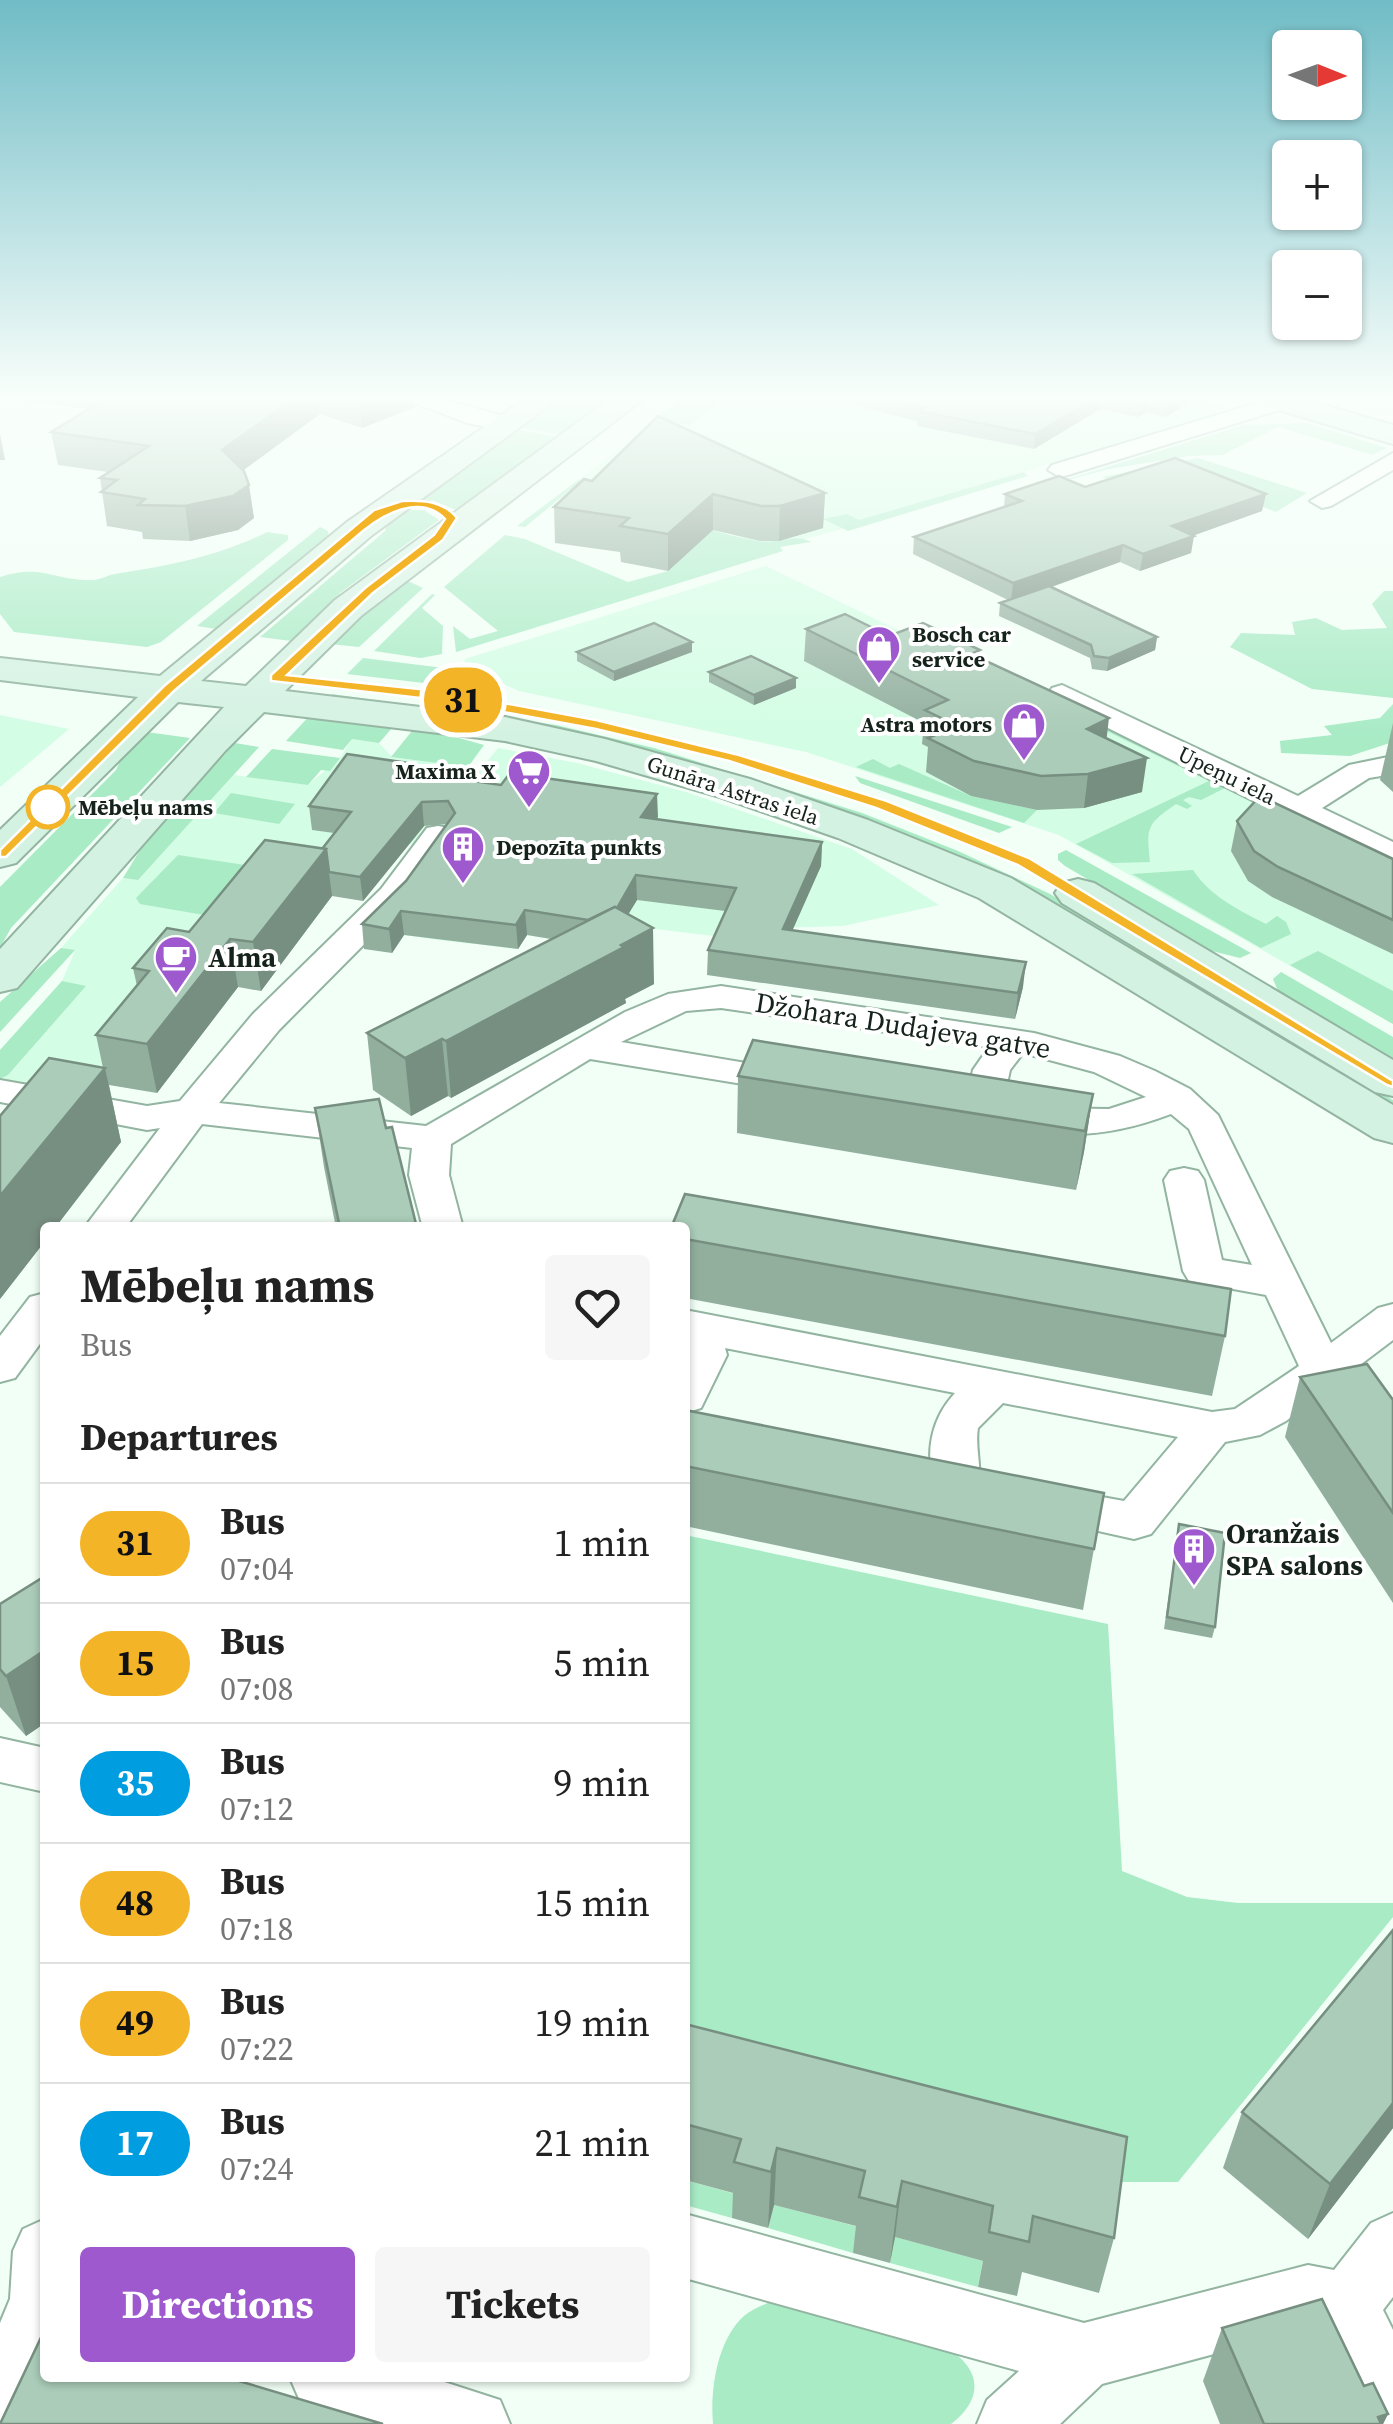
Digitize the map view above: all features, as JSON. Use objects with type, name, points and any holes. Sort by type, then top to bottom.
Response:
[{"type":"main road","points":[[0,854],[181,679],[381,511]]},
{"type":"main road","points":[[378,513],[384,511]]},
{"type":"main road","points":[[439,538],[452,518],[442,511]]},
{"type":"main road","points":[[0,978],[129,830],[266,688],[369,590],[476,511]]},
{"type":"main road","name":"Gunāra Astras iela","points":[[0,648],[181,679]]},
{"type":"main road","name":"Gunāra Astras iela","points":[[0,669],[438,696],[596,724],[734,758],[881,804],[1024,862],[1393,1081]]},
{"type":"main road","name":"Gunāra Astras iela","points":[[266,688],[605,751],[735,788],[854,829],[1015,899],[1393,1127]]},
{"type":"main road","points":[[0,875],[93,782],[90,765]]},
{"type":"street","name":"Upeņu iela","points":[[1062,694],[1393,854]]},
{"type":"street","points":[[1297,810],[1360,771],[1393,765]]},
{"type":"street","points":[[108,1222],[192,1110],[266,1022],[392,896],[438,835]]},
{"type":"street","name":"Džohara Dudajeva gatve","points":[[432,1139],[589,1048],[668,1006],[689,1000],[721,998],[1016,1040],[1100,1060],[1177,1097],[1205,1123],[1281,1284],[1347,1370]]},
{"type":"street","points":[[779,1079],[799,1062],[807,1048],[810,1033],[801,1009]]},
{"type":"street","points":[[1003,1114],[986,1094],[988,1075],[998,1056],[1016,1040]]},
{"type":"street","points":[[589,1048],[835,1088]]},
{"type":"street","points":[[0,1091],[147,1118],[192,1110],[432,1139],[429,1175],[441,1222]]},
{"type":"street","points":[[947,1106],[1096,1123],[1140,1116],[1177,1097]]},
{"type":"street","points":[[1184,1180],[1204,1271],[1281,1284]]},
{"type":"street","points":[[0,1367],[40,1314]]},
{"type":"street","points":[[693,1327],[1212,1428],[1244,1424],[1347,1370],[1393,1318]]},
{"type":"street","points":[[691,1423],[705,1355],[693,1327]]},
{"type":"street","points":[[996,1386],[968,1402],[955,1428],[953,1454],[938,1483],[1134,1522],[1212,1428]]},
{"type":"street","points":[[0,1760],[40,1769]]},
{"type":"street","points":[[1347,2304],[1393,2245]]},
{"type":"street","points":[[690,2247],[1084,2356]]},
{"type":"street","points":[[0,2402],[40,2295]]},
{"type":"street","points":[[1011,2424],[1084,2356],[1308,2298],[1347,2304]]},
{"type":"street","points":[[1347,2304],[1393,2400]]},
{"type":"street","points":[[336,2382],[476,2424]]},
{"type":"shaded area","points":[[408,511],[426,511],[439,520],[340,593],[299,642],[260,637],[385,531],[390,518]]},
{"type":"shaded area","points":[[537,511],[544,511],[525,527],[517,526]]},
{"type":"shaded area","points":[[607,511],[660,511],[735,536],[765,542],[798,538],[811,542],[780,547],[783,551],[456,652],[453,626],[470,639],[498,631],[444,587],[505,535],[525,539],[628,582],[668,571]]},
{"type":"shaded area","points":[[666,511],[900,511],[846,528],[771,548]]},
{"type":"shaded area","points":[[890,511],[913,511],[848,531],[823,519],[847,514],[859,520]]},
{"type":"shaded area","points":[[320,527],[328,531],[329,538],[216,629],[197,626]]},
{"type":"shaded area","points":[[267,532],[288,535],[288,540],[161,642],[147,647],[14,632],[0,614],[0,577],[38,572],[96,580],[212,554]]},
{"type":"shaded area","points":[[766,566],[1393,870],[1393,1024],[1059,835],[806,752],[519,691],[464,666],[465,659]]},
{"type":"shaded area","points":[[408,581],[423,588],[359,647],[330,644],[379,594]]},
{"type":"shaded area","points":[[1384,591],[1393,591],[1393,698],[1312,689],[1230,647],[1241,633],[1295,635],[1292,622],[1316,618],[1342,630],[1387,628],[1372,604]]},
{"type":"shaded area","points":[[435,595],[422,608],[443,626],[442,654],[421,658],[374,651]]},
{"type":"shaded area","points":[[363,658],[444,668],[481,682],[450,686],[347,674]]},
{"type":"shaded area","points":[[1020,680],[1393,870],[1225,788],[1201,800],[1189,797],[1183,800],[1192,806],[1187,809],[1176,804],[1159,817],[1149,834],[1150,862],[1112,863],[1076,844],[1209,781],[1012,685]]},
{"type":"shaded area","points":[[332,694],[556,725],[654,748],[862,813],[958,851],[1050,894],[1393,1100],[1393,1110],[841,812],[329,698]]},
{"type":"shaded area","points":[[1393,704],[1393,742],[1350,756],[1281,753],[1280,741],[1332,735],[1324,726],[1380,718]]},
{"type":"shaded area","points":[[314,711],[399,720],[379,743],[352,739],[343,750],[286,741]]},
{"type":"shaded area","points":[[0,715],[69,729],[0,787]]},
{"type":"shaded area","points":[[416,726],[484,745],[468,767],[391,757]]},
{"type":"shaded area","points":[[139,731],[190,738],[11,928],[0,948],[0,887],[116,770],[129,741]]},
{"type":"shaded area","points":[[352,739],[379,743],[392,757],[481,769],[498,748],[577,763],[686,792],[852,849],[939,905],[843,926],[773,928],[722,937],[647,928],[608,948],[527,935],[518,949],[438,940],[383,932],[441,849],[355,836],[107,1085],[0,1091],[0,1079],[8,1075],[85,987],[62,981],[75,951],[61,948],[123,878],[138,880],[234,775],[308,785],[340,758]]},
{"type":"shaded area","points":[[235,743],[259,747],[138,880],[123,878],[148,837]]},
{"type":"shaded area","points":[[272,749],[340,758],[330,771],[321,770],[308,785],[246,777]]},
{"type":"shaded area","points":[[873,759],[890,768],[899,764],[971,796],[1037,810],[1024,823],[856,767]]},
{"type":"shaded area","points":[[855,776],[1012,827],[999,833],[860,783]]},
{"type":"shaded area","points":[[231,793],[295,804],[279,824],[214,813]]},
{"type":"shaded area","points":[[1066,850],[1251,953],[1240,958],[1208,950],[1065,866],[1058,860],[1058,854]]},
{"type":"shaded area","points":[[178,855],[245,865],[204,915],[140,904],[136,898]]},
{"type":"shaded area","points":[[1193,870],[1225,901],[1266,924],[1277,916],[1286,922],[1291,934],[1261,948],[1132,874]]},
{"type":"shaded area","points":[[61,948],[75,950],[0,1032],[0,1002]]},
{"type":"shaded area","points":[[1318,951],[1393,991],[1393,1024],[1290,965]]},
{"type":"shaded area","points":[[1281,972],[1393,1037],[1393,1059],[1278,991],[1273,979]]},
{"type":"shaded area","points":[[62,981],[86,986],[8,1075],[0,1079],[0,1050]]},
{"type":"shaded area","points":[[690,1536],[1108,1624],[1122,1871],[1187,1897],[1238,1903],[1393,1903],[1393,1917],[1178,2182],[1118,2182],[690,2069]]},
{"type":"shaded area","points":[[690,2181],[739,2195],[732,2218],[690,2206]]},
{"type":"shaded area","points":[[774,2205],[859,2227],[853,2253],[768,2228]]},
{"type":"shaded area","points":[[895,2237],[983,2261],[978,2287],[890,2263]]},
{"type":"shaded area","points":[[772,2301],[941,2345],[971,2371],[974,2392],[970,2403],[951,2424],[713,2424],[714,2381],[727,2338],[744,2316]]},
{"type":"building","points":[[582,511],[694,511],[668,534],[620,526],[629,518]]},
{"type":"building","points":[[992,511],[1216,511],[1172,526],[1194,536],[1143,554],[1123,545],[1013,583],[914,537]]},
{"type":"building","points":[[1049,586],[1157,637],[1109,658],[1094,656],[1091,645],[1000,603]]},
{"type":"building","points":[[845,614],[889,636],[923,623],[980,650],[971,654],[1109,718],[1087,729],[1147,758],[1088,774],[1041,776],[974,761],[928,738],[957,726],[925,710],[948,700],[806,629]]},
{"type":"building","points":[[654,623],[692,642],[614,672],[577,652]]},
{"type":"building","points":[[751,656],[796,678],[754,695],[709,672]]},
{"type":"building","points":[[347,754],[408,763],[401,771],[501,785],[510,773],[657,794],[641,817],[822,842],[783,929],[1026,962],[1018,993],[708,950],[736,888],[636,875],[617,908],[588,920],[525,910],[516,925],[401,911],[389,929],[362,924],[406,881],[455,813],[448,801],[422,802],[360,877],[329,872],[326,849],[322,849],[351,812],[309,806]]},
{"type":"building","points":[[1260,796],[1393,859],[1393,920],[1278,867],[1254,851],[1237,821]]},
{"type":"building","points":[[265,840],[326,849],[253,942],[230,939],[147,1044],[96,1035],[149,971],[133,968],[167,928],[189,932]]},
{"type":"building","points":[[615,907],[653,928],[446,1041],[442,1039],[405,1058],[367,1033]]},
{"type":"building","points":[[753,1040],[1093,1094],[1085,1131],[738,1076]]},
{"type":"building","points":[[49,1058],[105,1068],[0,1196],[0,1116]]},
{"type":"building","points":[[379,1099],[386,1128],[392,1127],[416,1222],[339,1222],[315,1108]]},
{"type":"building","points":[[685,1194],[1231,1289],[1225,1336],[690,1240],[690,1222],[673,1222]]},
{"type":"building","points":[[1367,1364],[1393,1400],[1393,1513],[1300,1377]]},
{"type":"building","points":[[690,1411],[1104,1493],[1094,1549],[690,1467]]},
{"type":"building","name":"Oranžais SPA salons","points":[[1179,1524],[1225,1533],[1215,1627],[1167,1617]]},
{"type":"building","points":[[40,1579],[40,1653],[6,1676],[0,1669],[0,1604]]},
{"type":"building","points":[[1393,1930],[1393,2103],[1330,2184],[1242,2112]]},
{"type":"building","points":[[690,2025],[1127,2137],[1114,2238],[1033,2216],[1029,2242],[989,2232],[993,2206],[902,2181],[897,2207],[859,2197],[865,2171],[777,2148],[771,2172],[734,2162],[741,2139],[690,2125]]},
{"type":"building","points":[[1322,2299],[1364,2386],[1373,2383],[1388,2414],[1378,2417],[1381,2424],[1264,2424],[1222,2328]]},
{"type":"building","points":[[40,2340],[40,2382],[242,2382],[383,2424],[0,2424]]},
{"type":"bus line","name":"31","points":[[0,854],[169,688],[384,511]]},
{"type":"bus line","name":"31","points":[[446,511],[452,518],[439,538],[348,608],[276,678],[438,696],[596,724],[734,758],[881,804],[1024,862],[1393,1081]]},
{"type":"place","name":"Bosch car service","points":[[879,685]]},
{"type":"place","name":"Astra motors","points":[[1024,762]]},
{"type":"place","name":"Mēbeļu nams","points":[[48,807]]},
{"type":"place","name":"Maxima X","points":[[529,809]]},
{"type":"place","name":"Depozīta punkts","points":[[463,885]]},
{"type":"place","name":"Alma","points":[[176,995]]},
{"type":"place","name":"Oranžais SPA salons","points":[[1194,1587]]}]
